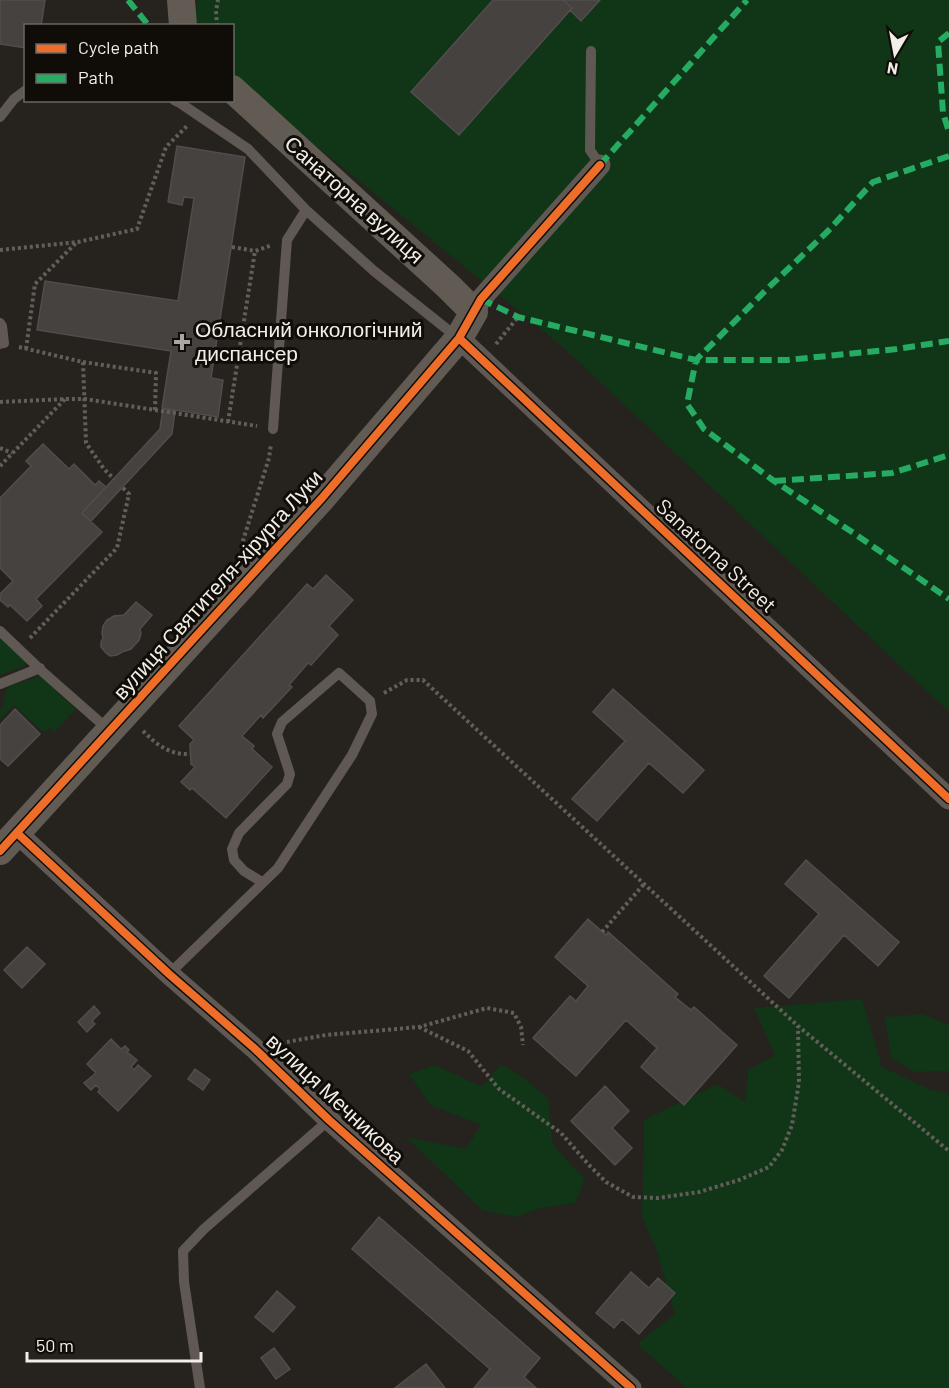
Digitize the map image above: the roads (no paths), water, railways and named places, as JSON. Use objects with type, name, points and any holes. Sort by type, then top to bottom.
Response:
[{"type":"street","points":[[181,0],[183,24]]},
{"type":"street","name":"Санаторна вулиця","points":[[234,91],[474,312]]},
{"type":"street","points":[[474,312],[482,299],[600,165]]},
{"type":"street","name":"вулиця Святителя-хірурга Луки","points":[[8,842],[322,498],[459,338],[474,312]]},
{"type":"street","name":"Sanatorna Street","points":[[459,338],[949,799]]},
{"type":"street","name":"вулиця Мечникова","points":[[8,842],[169,974],[254,1048],[329,1120],[623,1386]]},
{"type":"lane","points":[[591,51],[590,150],[600,165]]},
{"type":"lane","points":[[0,117],[14,99],[24,92]]},
{"type":"lane","points":[[177,102],[248,149],[306,210],[382,277],[459,338]]},
{"type":"lane","points":[[273,429],[287,240],[306,210]]},
{"type":"lane","points":[[0,323],[4,343],[0,344]]},
{"type":"lane","points":[[0,630],[110,731]]},
{"type":"lane","points":[[0,684],[40,668]]},
{"type":"lane","points":[[169,974],[278,868],[352,755],[372,714],[370,701],[339,673],[282,722],[277,734],[291,774],[287,784],[239,833],[232,849],[234,860],[239,866],[262,882]]},
{"type":"lane","points":[[200,1388],[184,1282],[183,1251],[204,1229],[329,1120]]},
{"type":"place","name":"Обласний онкологічний диспансер","points":[[182,342]]}]
